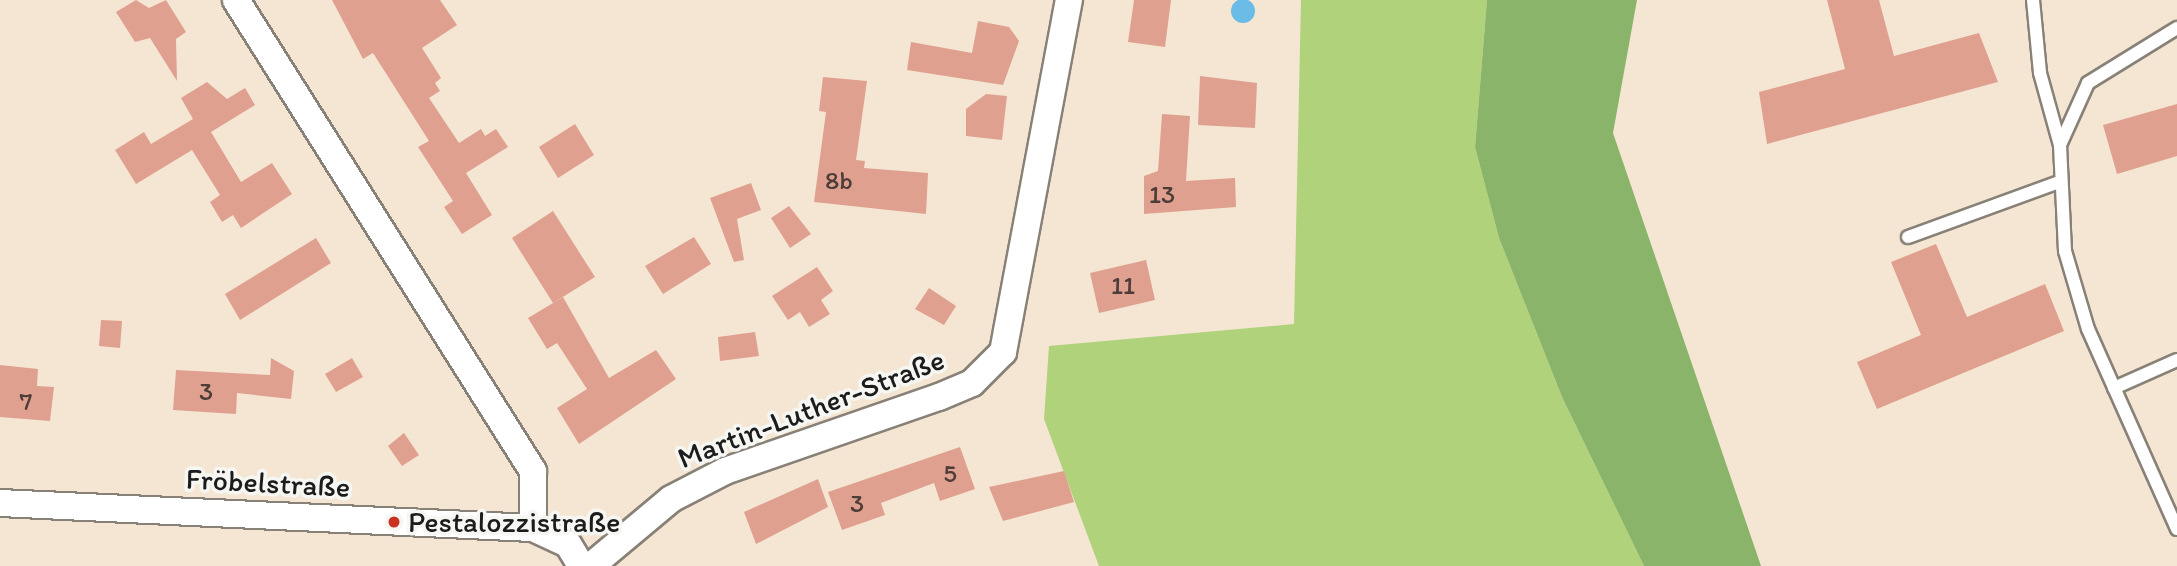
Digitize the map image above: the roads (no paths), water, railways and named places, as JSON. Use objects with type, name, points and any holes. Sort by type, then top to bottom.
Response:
[{"type":"street","points":[[236,0],[533,471],[533,528],[568,544],[581,566]]},
{"type":"street","name":"Martin-Luther-Straße","points":[[591,566],[693,488],[972,383],[1003,352],[1069,0]]},
{"type":"street","name":"Fröbelstraße","points":[[0,503],[533,528]]},
{"type":"lane","points":[[2033,0],[2040,73],[2060,145],[2059,182],[2065,251],[2088,329],[2177,529]]},
{"type":"lane","points":[[2060,145],[2088,83],[2177,28]]},
{"type":"lane","points":[[1908,237],[2059,182]]},
{"type":"lane","points":[[2114,388],[2177,359]]},
{"type":"water","points":[[1243,-1],[1254,6],[1255,11],[1248,22],[1243,23],[1232,16],[1231,11],[1238,0]]},
{"type":"place","name":"Pestalozzistraße","points":[[394,522]]}]
